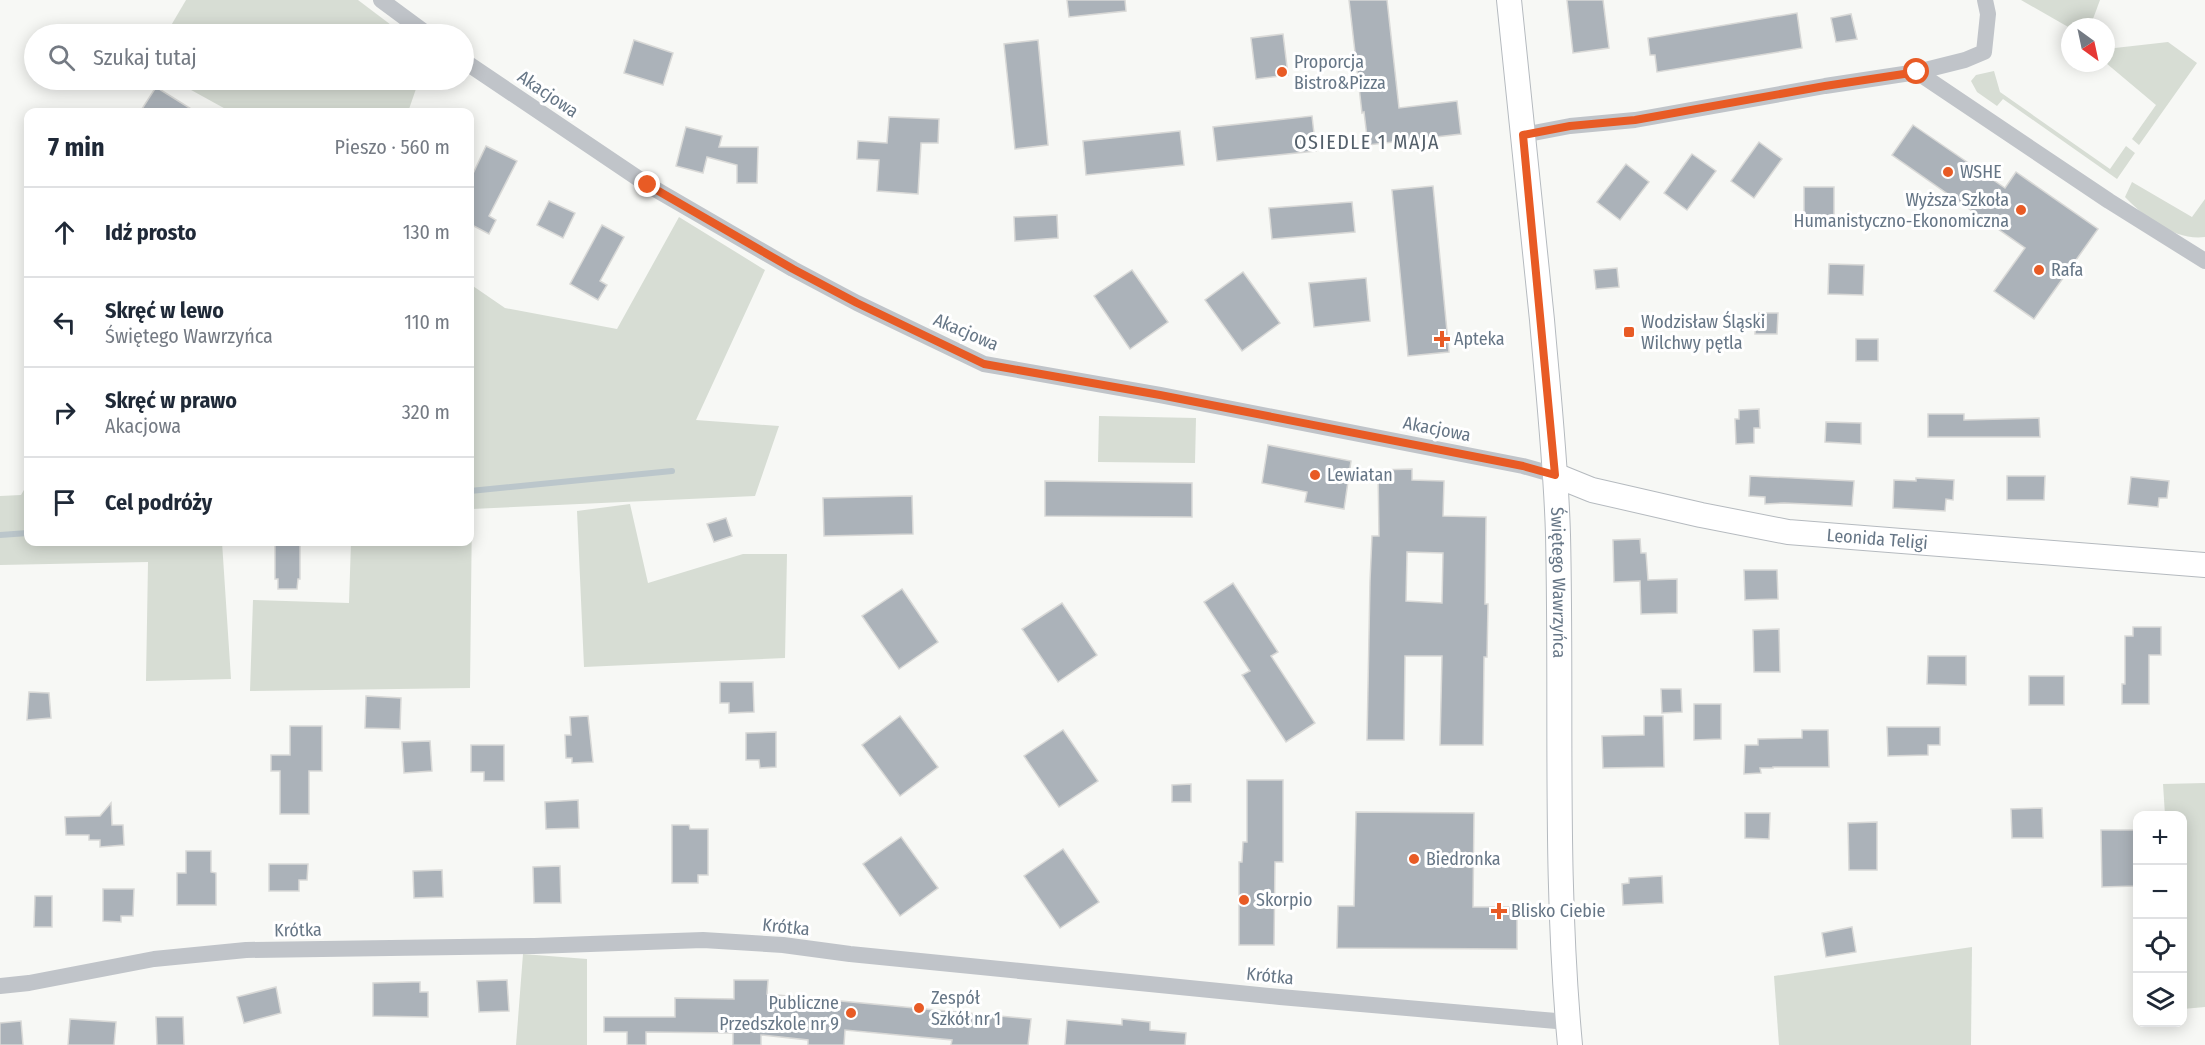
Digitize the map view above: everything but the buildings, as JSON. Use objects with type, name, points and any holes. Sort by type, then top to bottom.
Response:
[{"type":"street","points":[[381,0],[413,24]]},
{"type":"street","name":"Świętego Wawrzyńca","points":[[1509,0],[1555,475],[1558,534],[1558,793],[1564,973],[1569,1034]]},
{"type":"street","points":[[1523,135],[1570,126],[1635,120],[1917,72],[1965,60],[1984,52],[1988,14],[1985,0]]},
{"type":"street","name":"Akacjowa","points":[[474,68],[648,185],[802,274],[984,364],[1171,397],[1523,466],[1555,475]]},
{"type":"street","points":[[1917,72],[2109,201],[2205,261]]},
{"type":"street","name":"Leonida Teligi","points":[[1555,475],[1592,490],[1788,532],[2205,565]]},
{"type":"street","name":"Krótka","points":[[0,986],[29,983],[154,958],[246,950],[534,946],[703,940],[783,945],[850,954],[1280,997],[1569,1034]]},
{"type":"shaded area","points":[[186,0],[358,0],[390,24],[172,24]]},
{"type":"shaded area","points":[[2021,0],[2100,0],[2093,18],[2061,18],[2061,23]]},
{"type":"shaded area","points":[[2168,42],[2197,63],[2139,145],[2132,139],[2156,105],[2115,71],[2115,48]]},
{"type":"shaded area","points":[[1994,71],[2000,92],[2110,169],[2126,146],[2135,153],[2117,179],[2003,99],[1997,106],[1977,92],[1971,81],[1976,75]]},
{"type":"shaded area","points":[[191,90],[416,90],[409,108],[224,108]]},
{"type":"shaded area","points":[[2132,182],[2192,217],[2205,199],[2205,237],[2183,235],[2151,220],[2125,197]]},
{"type":"shaded area","points":[[679,217],[765,270],[696,420],[779,426],[755,496],[474,509],[474,287],[505,308],[617,329]]},
{"type":"shaded area","points":[[1099,416],[1196,418],[1195,463],[1098,462]]},
{"type":"shaded area","points":[[24,490],[24,546],[222,546],[231,679],[146,681],[148,562],[0,565],[0,496],[21,495]]},
{"type":"shaded area","points":[[630,504],[648,583],[743,554],[787,554],[785,658],[584,667],[577,511]]},
{"type":"shaded area","points":[[351,546],[472,546],[470,688],[250,691],[253,600],[349,603]]},
{"type":"shaded area","points":[[2205,783],[2205,1007],[2187,1009],[2187,811],[2165,811],[2163,784]]},
{"type":"shaded area","points":[[1972,947],[1971,1045],[1779,1045],[1774,976]]},
{"type":"shaded area","points":[[523,954],[587,959],[587,1045],[516,1045]]},
{"type":"waterway","points":[[474,491],[672,471]]},
{"type":"waterway","points":[[0,535],[24,533]]},
{"type":"place","name":"Proporcja Bistro&Pizza","points":[[1282,72]]},
{"type":"place","name":"WSHE","points":[[1948,172]]},
{"type":"place","name":"Wyższa Szkoła Humanistyczno-Ekonomiczna","points":[[2021,210]]},
{"type":"place","name":"Rafa","points":[[2039,270]]},
{"type":"place","name":"Wodzisław Śląski Wilchwy pętla","points":[[1629,332]]},
{"type":"place","name":"Apteka","points":[[1442,339]]},
{"type":"place","name":"Lewiatan","points":[[1315,475]]},
{"type":"place","name":"Biedronka","points":[[1414,859]]},
{"type":"place","name":"Skorpio","points":[[1244,900]]},
{"type":"place","name":"Blisko Ciebie","points":[[1499,911]]},
{"type":"place","name":"Zespół Szkół nr 1","points":[[919,1008]]},
{"type":"place","name":"Publiczne Przedszkole nr 9","points":[[851,1013]]},
{"type":"district","name":"OSIEDLE 1 MAJA","points":[[1367,142]]},
{"type":"route","points":[[648,185],[793,269],[857,303],[984,364],[1160,395],[1523,466],[1555,475],[1523,135],[1570,126],[1635,120],[1917,72]]}]
